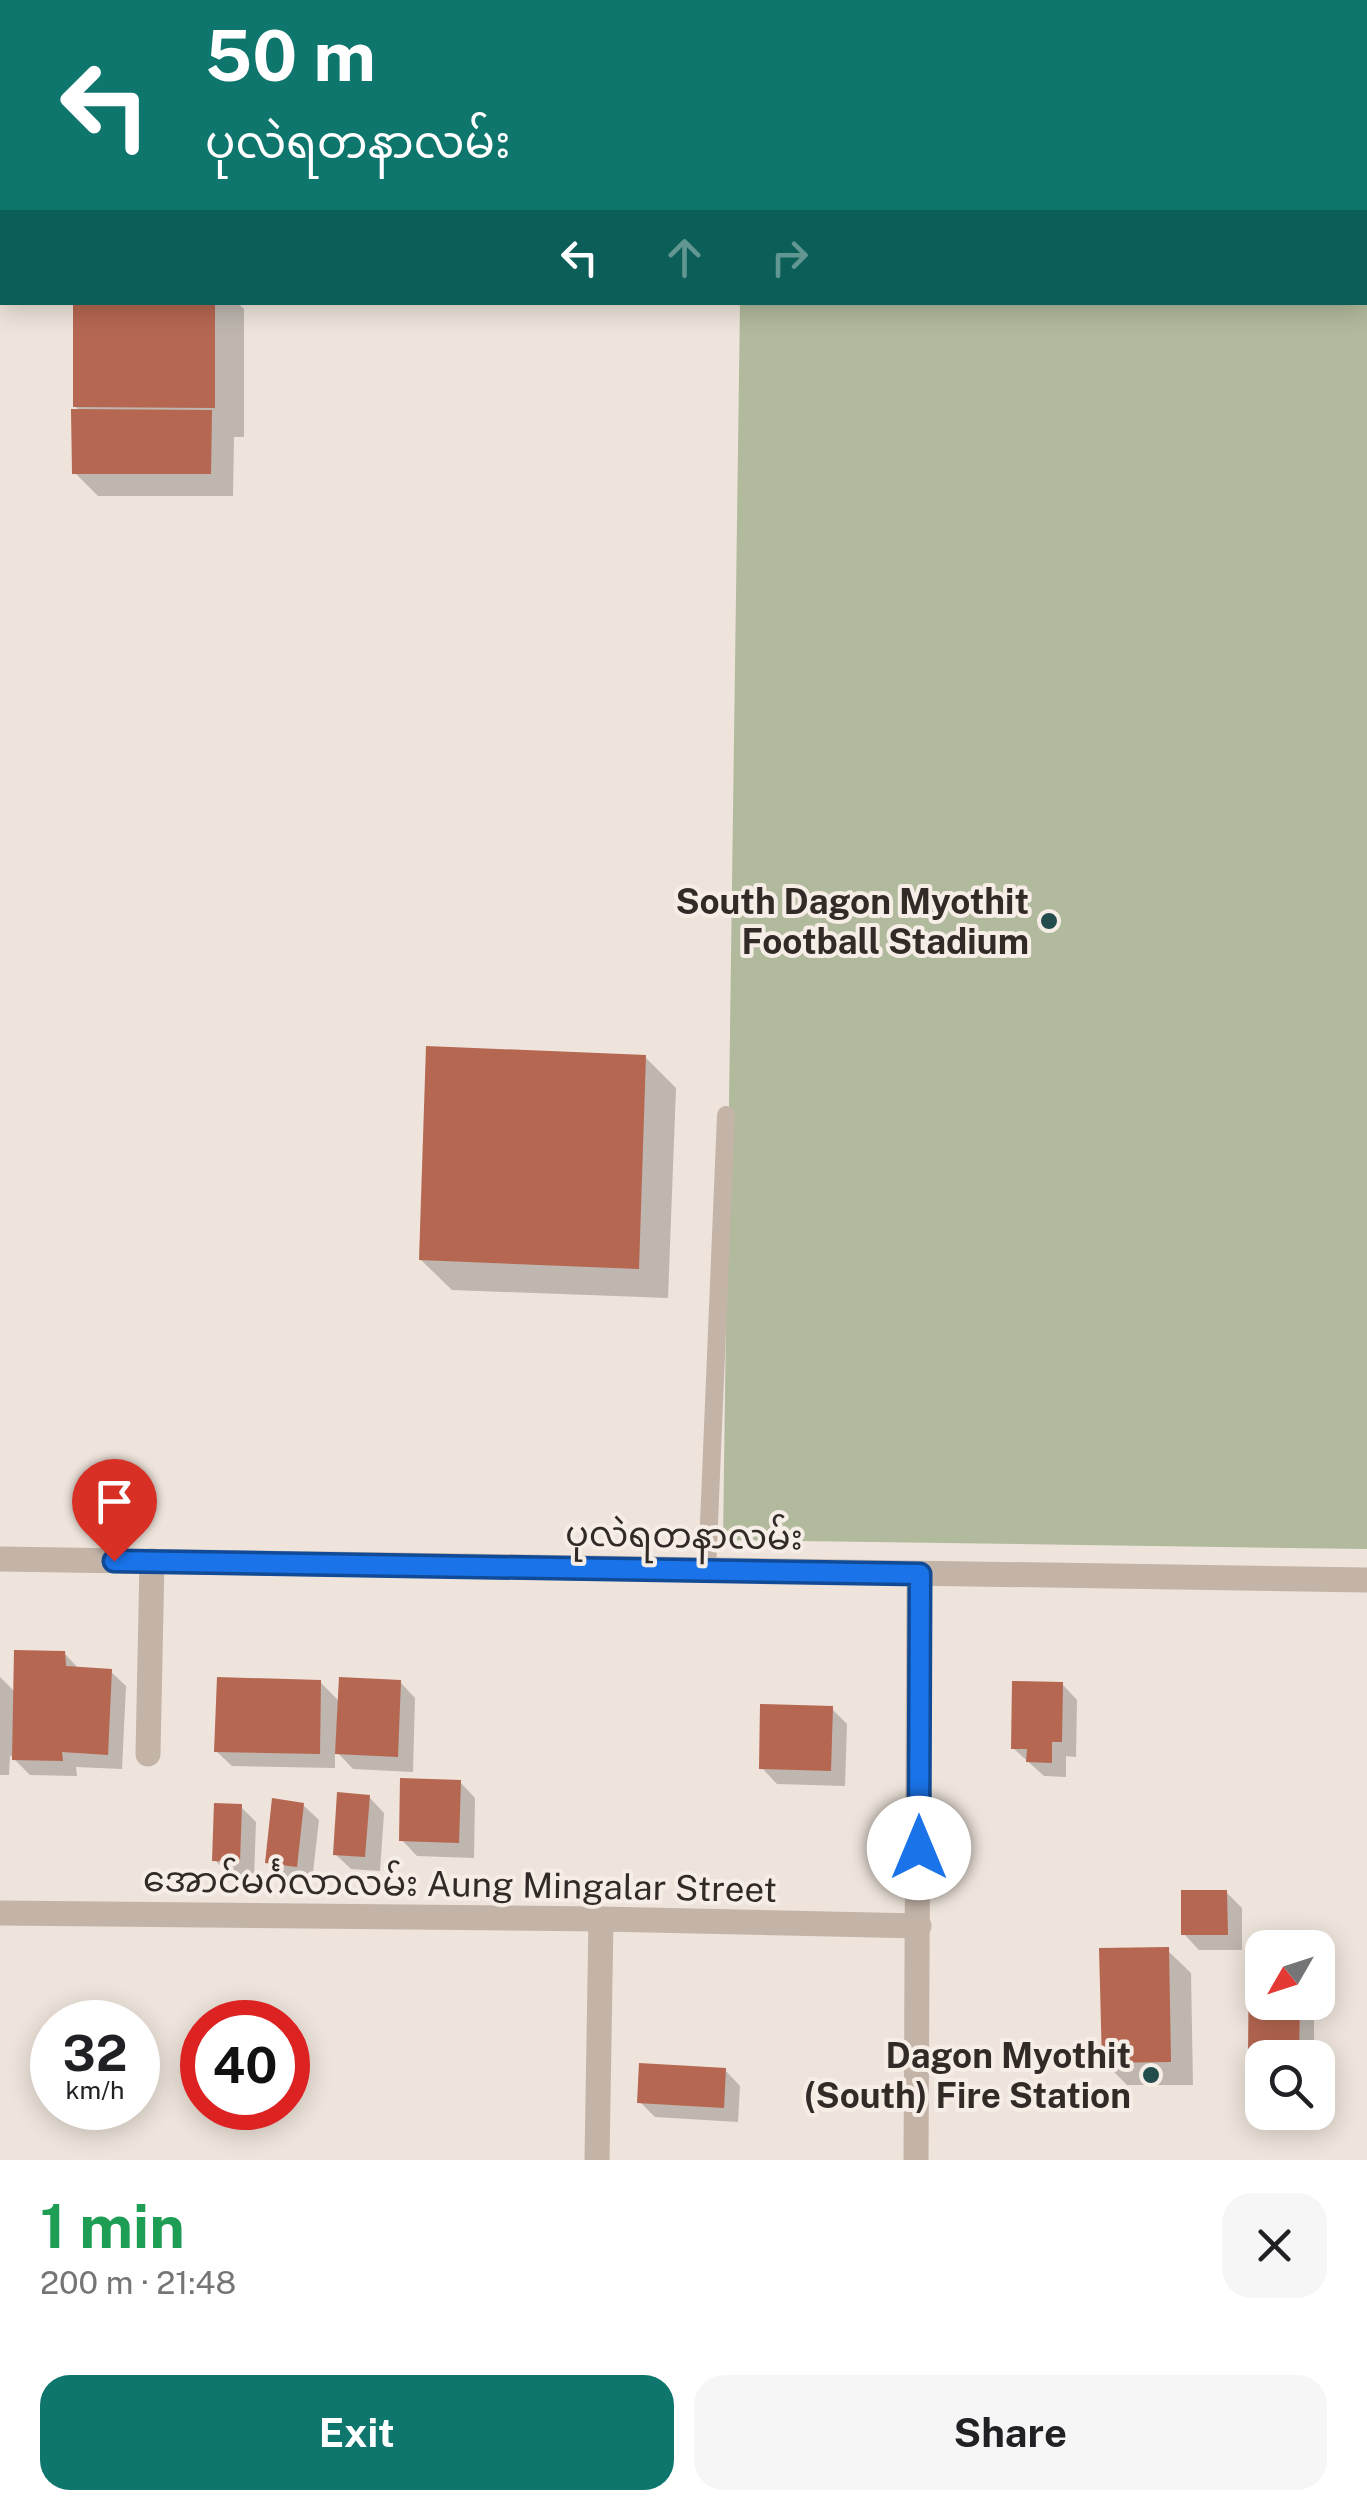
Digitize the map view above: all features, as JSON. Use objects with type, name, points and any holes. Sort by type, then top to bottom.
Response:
[{"type":"street","name":"ပုလဲရတနာလမ်း","points":[[0,1559],[1367,1580]]},
{"type":"street","points":[[148,1754],[152,1562]]},
{"type":"street","points":[[916,2160],[920,1574]]},
{"type":"street","name":"အောင်မင်္ဂလာလမ်း Aung Mingalar Street","points":[[0,1913],[919,1926]]},
{"type":"street","points":[[598,2160],[601,1919]]},
{"type":"lane","points":[[708,1571],[726,1115]]},
{"type":"green space","name":"South Dagon Myothit Football Stadium","points":[[740,305],[1367,305],[1367,1549],[723,1540]]},
{"type":"building","points":[[73,305],[215,305],[215,408],[73,407]]},
{"type":"building","points":[[71,409],[212,410],[211,474],[72,474]]},
{"type":"building","points":[[426,1046],[646,1055],[639,1269],[419,1260]]},
{"type":"building","points":[[14,1650],[65,1651],[66,1666],[112,1669],[108,1755],[62,1752],[63,1761],[12,1760]]},
{"type":"building","points":[[217,1677],[321,1680],[320,1754],[214,1752]]},
{"type":"building","points":[[339,1677],[401,1680],[398,1757],[335,1754]]},
{"type":"building","points":[[1012,1681],[1063,1682],[1062,1742],[1052,1742],[1052,1763],[1026,1762],[1027,1749],[1011,1749]]},
{"type":"building","points":[[760,1704],[833,1706],[831,1771],[759,1769]]},
{"type":"building","points":[[400,1778],[461,1780],[459,1843],[399,1841]]},
{"type":"building","points":[[337,1792],[370,1795],[365,1857],[333,1855]]},
{"type":"building","points":[[272,1798],[304,1803],[297,1867],[265,1863]]},
{"type":"building","points":[[214,1803],[242,1804],[240,1862],[212,1861]]},
{"type":"building","points":[[1181,1890],[1227,1890],[1228,1935],[1181,1935]]},
{"type":"building","points":[[1169,1947],[1171,2062],[1102,2063],[1099,1948]]},
{"type":"building","points":[[1248,2020],[1300,2020],[1299,2040],[1248,2040]]},
{"type":"building","points":[[639,2063],[726,2068],[724,2108],[637,2103]]},
{"type":"place","name":"South Dagon Myothit Football Stadium","points":[[1049,921]]},
{"type":"place","name":"Dagon Myothit (South) Fire Station","points":[[1151,2075]]},
{"type":"route","points":[[114,1561],[920,1574],[919,1848]]}]
